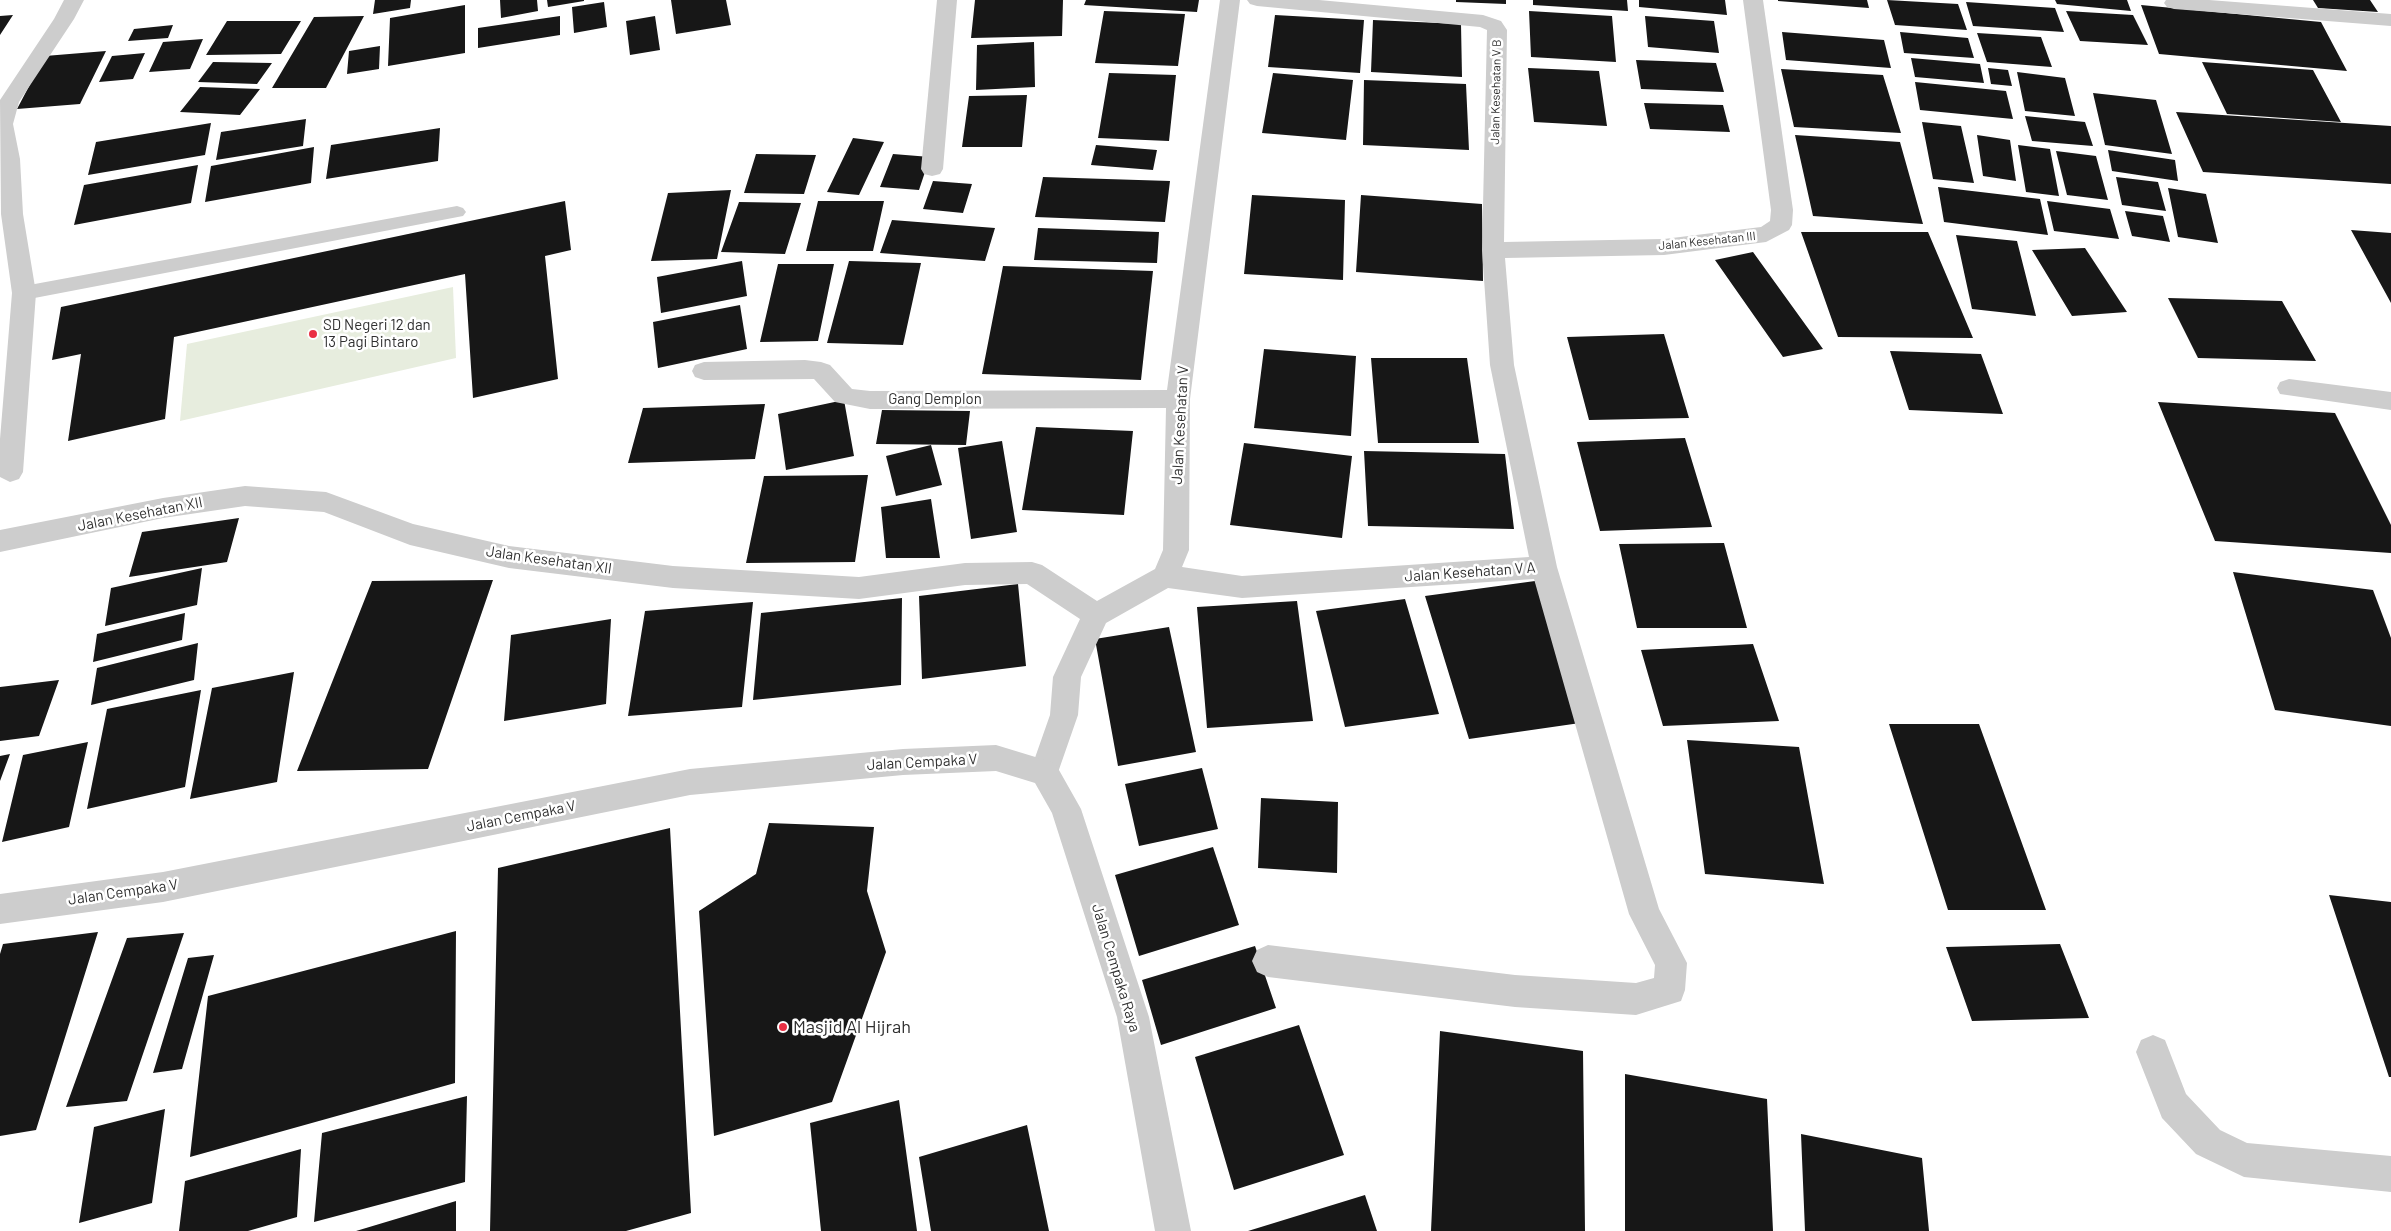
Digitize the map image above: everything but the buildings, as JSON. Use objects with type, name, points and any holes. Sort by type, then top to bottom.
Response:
[{"type":"street","points":[[10,472],[24,293],[12,214],[10,160],[3,124],[9,102],[64,19],[74,0]]},
{"type":"street","points":[[932,169],[947,0]]},
{"type":"street","name":"Jalan Kesehatan V","points":[[1165,576],[1176,550],[1178,399],[1230,0]]},
{"type":"street","name":"Jalan Kesehatan V B","points":[[1257,0],[1483,21],[1494,24],[1497,30],[1493,250]]},
{"type":"street","name":"Jalan Kesehatan III","points":[[1493,250],[1664,247],[1766,234],[1781,224],[1782,210],[1753,0]]},
{"type":"street","points":[[2174,3],[2391,20]]},
{"type":"street","name":"Jalan Kesehatan V A","points":[[1165,576],[1242,587],[1544,566],[1502,365],[1493,250]]},
{"type":"street","name":"Gang Demplon","points":[[704,371],[805,369],[821,371],[835,391],[846,398],[870,400],[1178,399]]},
{"type":"street","points":[[2289,388],[2391,401]]},
{"type":"street","name":"Jalan Kesehatan XII","points":[[0,541],[163,508],[245,496],[326,502],[410,534],[509,557],[673,577],[859,588],[965,574],[1032,573],[1096,615]]},
{"type":"street","points":[[1268,961],[1515,991],[1636,999],[1670,990],[1672,963],[1645,914],[1544,566]]},
{"type":"street","points":[[1044,772],[1064,715],[1067,677],[1096,615],[1165,576]]},
{"type":"street","name":"Jalan Cempaka V","points":[[0,910],[163,887],[690,782],[903,762],[996,758],[1044,772]]},
{"type":"street","name":"Jalan Cempaka Raya","points":[[1044,772],[1066,809],[1133,1017],[1173,1231]]},
{"type":"street","points":[[2153,1052],[2174,1106],[2208,1142],[2244,1160],[2391,1174]]},
{"type":"lane","points":[[24,293],[457,212]]},
{"type":"green space","points":[[453,287],[456,358],[180,421],[187,344]]},
{"type":"place","name":"SD Negeri 12 dan 13 Pagi Bintaro","points":[[313,334]]},
{"type":"place","name":"Masjid Al Hijrah","points":[[783,1027]]}]
